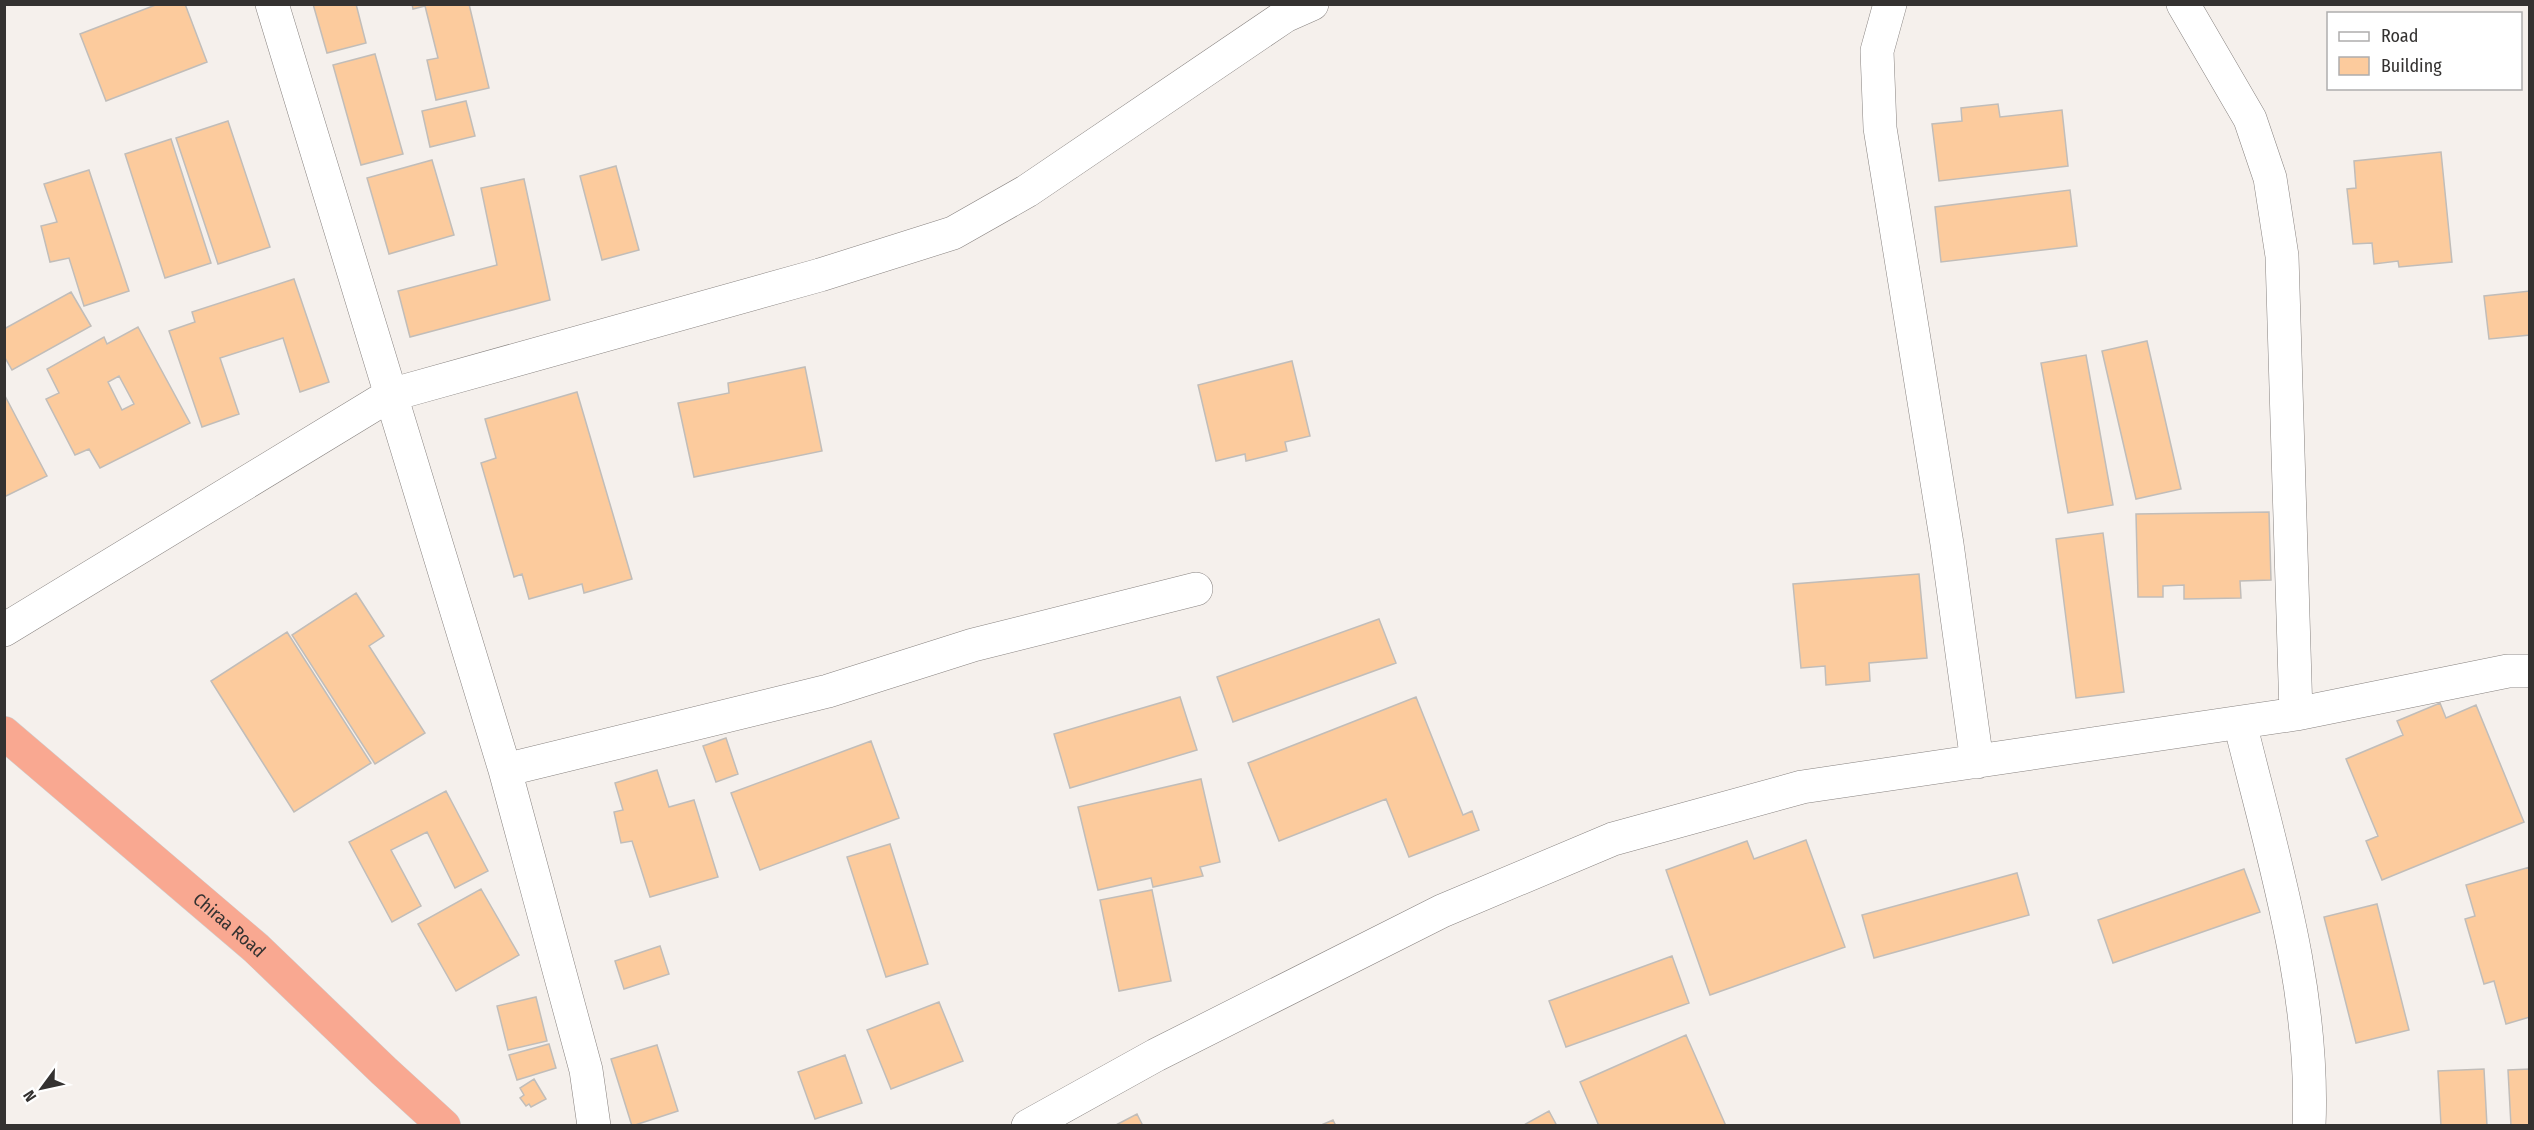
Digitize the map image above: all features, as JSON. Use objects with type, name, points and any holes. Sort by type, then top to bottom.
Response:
[{"type":"highway","name":"Chiraa Road","points":[[4,733],[256,948],[384,1071],[444,1125]]},
{"type":"street","points":[[272,4],[505,770],[586,1070],[594,1125]]},
{"type":"street","points":[[4,630],[390,396],[820,275],[953,233],[1027,191],[1285,16],[1312,4]]},
{"type":"street","points":[[1890,4],[1877,51],[1880,128],[1947,544],[1977,762]]},
{"type":"street","points":[[2182,4],[2250,119],[2270,178],[2282,256],[2296,714]]},
{"type":"street","points":[[505,770],[828,691],[973,645],[1196,589]]},
{"type":"street","points":[[1028,1125],[1156,1055],[1442,911],[1612,839],[1802,787],[2296,714],[2508,671],[2529,670]]},
{"type":"street","points":[[2240,723],[2295,950],[2311,1083],[2309,1125]]},
{"type":"building","points":[[158,4],[185,4],[207,62],[106,101],[80,34]]},
{"type":"building","points":[[313,4],[356,4],[366,43],[327,53]]},
{"type":"building","points":[[412,4],[469,4],[489,88],[436,100],[427,60],[438,58],[425,6],[413,9]]},
{"type":"building","points":[[375,54],[403,154],[361,165],[333,65]]},
{"type":"building","points":[[466,101],[475,136],[430,147],[422,111]]},
{"type":"building","points":[[1998,104],[2000,117],[2062,110],[2068,166],[1939,181],[1932,124],[1962,121],[1961,108]]},
{"type":"building","points":[[228,121],[270,247],[218,264],[176,138]]},
{"type":"building","points":[[171,139],[211,263],[165,278],[125,154]]},
{"type":"building","points":[[2441,152],[2452,262],[2399,267],[2398,261],[2374,264],[2372,243],[2353,244],[2347,189],[2356,188],[2354,161]]},
{"type":"building","points":[[432,160],[454,235],[389,254],[367,178]]},
{"type":"building","points":[[616,166],[639,250],[602,260],[580,176]]},
{"type":"building","points":[[89,170],[129,291],[84,306],[69,258],[50,262],[41,226],[57,222],[44,184]]},
{"type":"building","points":[[524,179],[550,300],[410,337],[398,291],[497,265],[481,188]]},
{"type":"building","points":[[2070,190],[2077,246],[1941,262],[1935,207]]},
{"type":"building","points":[[294,279],[329,382],[300,392],[283,338],[220,358],[239,414],[202,427],[169,331],[195,322],[192,312]]},
{"type":"building","points":[[2530,291],[2530,335],[2489,339],[2484,296]]},
{"type":"building","points":[[71,292],[91,326],[12,370],[4,356],[4,329]]},
{"type":"building","points":[[138,327],[190,423],[100,468],[89,449],[75,455],[46,399],[59,393],[47,369],[104,337],[107,344]],"holes":[[[119,376],[134,404],[122,410],[108,382]]]},
{"type":"building","points":[[2147,341],[2181,489],[2136,499],[2102,351]]},
{"type":"building","points":[[2086,355],[2113,505],[2068,513],[2041,363]]},
{"type":"building","points":[[1292,361],[1310,436],[1285,442],[1287,451],[1246,461],[1245,454],[1216,461],[1198,385]]},
{"type":"building","points":[[805,367],[822,451],[694,477],[678,403],[729,393],[728,383]]},
{"type":"building","points":[[577,392],[632,579],[584,593],[582,584],[529,599],[522,574],[514,577],[481,463],[496,458],[485,419]]},
{"type":"building","points":[[4,394],[47,476],[4,497]]},
{"type":"building","points":[[2269,512],[2271,580],[2240,581],[2241,598],[2184,599],[2184,585],[2163,586],[2163,597],[2138,597],[2136,514]]},
{"type":"building","points":[[2103,533],[2124,692],[2076,698],[2056,539]]},
{"type":"building","points":[[1919,574],[1927,658],[1869,663],[1870,681],[1826,685],[1825,666],[1801,668],[1793,584]]},
{"type":"building","points":[[356,593],[384,636],[369,646],[425,733],[375,764],[292,635]]},
{"type":"building","points":[[1379,619],[1396,663],[1233,722],[1217,677]]},
{"type":"building","points":[[287,632],[371,763],[294,812],[211,681]]},
{"type":"building","points":[[1180,697],[1197,750],[1070,788],[1054,734]]},
{"type":"building","points":[[1416,697],[1463,815],[1472,811],[1479,830],[1409,857],[1386,799],[1279,841],[1248,763]]},
{"type":"building","points":[[2440,703],[2446,718],[2476,705],[2524,822],[2382,880],[2366,841],[2378,836],[2346,759],[2403,735],[2397,721]]},
{"type":"building","points":[[726,738],[738,774],[716,782],[703,746]]},
{"type":"building","points":[[871,741],[899,818],[760,870],[731,793]]},
{"type":"building","points":[[657,770],[669,807],[694,800],[718,877],[650,897],[632,841],[621,843],[614,812],[623,810],[615,783]]},
{"type":"building","points":[[1201,779],[1220,862],[1200,867],[1203,876],[1153,887],[1151,878],[1098,890],[1078,807]]},
{"type":"building","points":[[446,791],[488,871],[455,888],[427,832],[391,850],[421,906],[392,922],[349,842]]},
{"type":"building","points":[[1806,840],[1845,947],[1710,995],[1666,870],[1747,841],[1754,859]]},
{"type":"building","points":[[890,844],[928,964],[886,977],[847,857]]},
{"type":"building","points":[[2530,867],[2530,1017],[2506,1024],[2494,981],[2484,984],[2465,919],[2475,916],[2466,885]]},
{"type":"building","points":[[2244,869],[2260,912],[2113,963],[2098,920]]},
{"type":"building","points":[[2017,873],[2029,915],[1874,958],[1862,915]]},
{"type":"building","points":[[481,889],[519,955],[456,991],[418,924]]},
{"type":"building","points":[[1152,890],[1171,981],[1119,991],[1100,900]]},
{"type":"building","points":[[2377,904],[2409,1030],[2356,1043],[2324,917]]},
{"type":"building","points":[[660,946],[669,974],[624,989],[615,961]]},
{"type":"building","points":[[1672,956],[1689,1003],[1566,1047],[1549,1001]]},
{"type":"building","points":[[536,997],[547,1041],[508,1050],[497,1006]]},
{"type":"building","points":[[939,1002],[963,1061],[891,1089],[867,1030]]},
{"type":"building","points":[[1686,1035],[1726,1126],[1599,1126],[1580,1082]]},
{"type":"building","points":[[549,1044],[556,1068],[517,1080],[509,1055]]},
{"type":"building","points":[[657,1045],[678,1111],[632,1126],[611,1059]]},
{"type":"building","points":[[845,1055],[862,1103],[815,1119],[798,1072]]},
{"type":"building","points":[[2484,1069],[2487,1126],[2441,1126],[2438,1071]]},
{"type":"building","points":[[2530,1069],[2530,1126],[2511,1126],[2508,1070]]},
{"type":"building","points":[[534,1079],[546,1099],[531,1107],[529,1104],[526,1106],[520,1098],[524,1095],[520,1088]]},
{"type":"building","points":[[1549,1111],[1557,1126],[1522,1126]]},
{"type":"building","points":[[1137,1114],[1143,1126],[1114,1126]]},
{"type":"building","points":[[1333,1120],[1336,1126],[1319,1126]]}]
